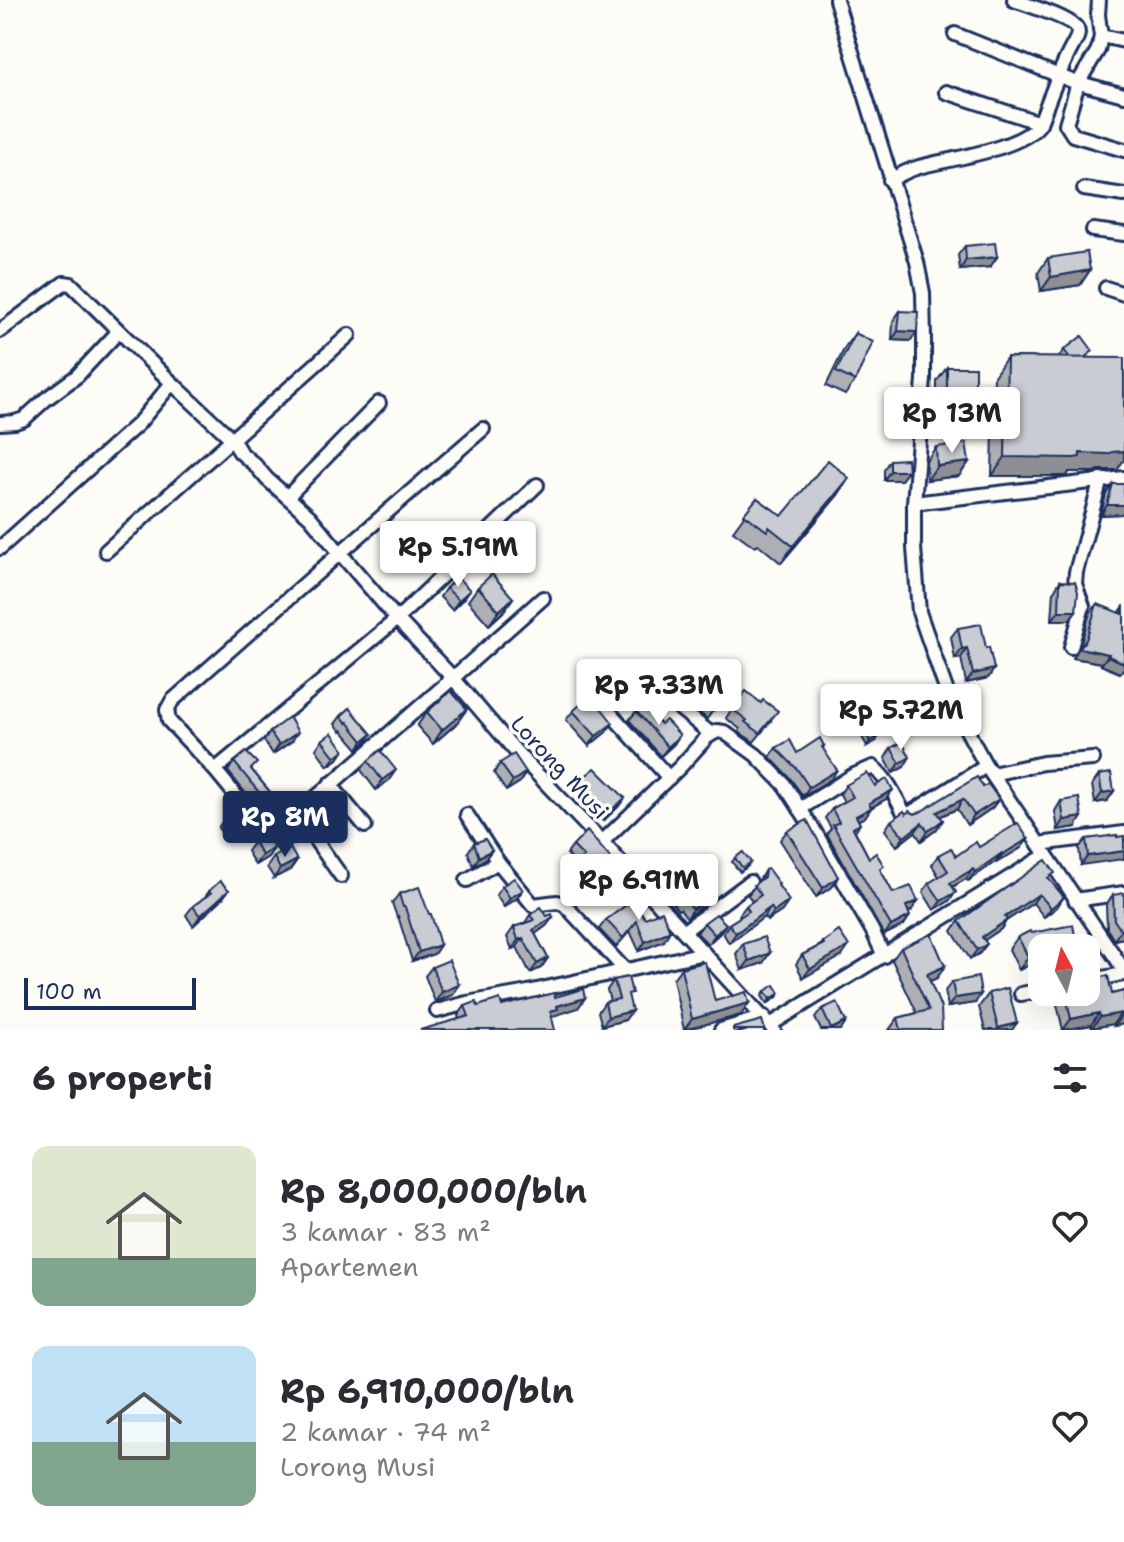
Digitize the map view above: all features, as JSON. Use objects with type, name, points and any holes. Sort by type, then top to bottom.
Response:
[{"type":"street","points":[[836,0],[917,262],[923,293],[924,379],[914,503],[919,612],[948,695],[989,770],[1124,972],[1100,978]]},
{"type":"street","points":[[1014,0],[1074,24],[1077,36],[1068,79],[1066,124],[1073,135],[1124,150]]},
{"type":"street","points":[[890,180],[915,168],[979,153],[1036,130],[1068,79],[1098,50],[1101,36],[1099,0]]},
{"type":"street","points":[[955,34],[1068,79],[1124,95]]},
{"type":"street","points":[[1101,36],[1124,41]]},
{"type":"street","points":[[946,92],[1040,123]]},
{"type":"street","points":[[1084,189],[1124,195]]},
{"type":"street","points":[[1093,230],[1124,234]]},
{"type":"street","name":"Lorong Musi","points":[[0,331],[64,283],[71,284],[310,517],[518,754],[769,1024]]},
{"type":"street","points":[[1106,288],[1124,294]]},
{"type":"street","points":[[0,423],[24,419],[77,376],[118,332]]},
{"type":"street","points":[[106,551],[349,335]]},
{"type":"street","points":[[0,548],[138,424],[172,383]]},
{"type":"street","points":[[288,496],[379,403]]},
{"type":"street","points":[[483,429],[172,701],[167,710],[169,721],[256,820],[285,820],[297,814],[543,598]]},
{"type":"street","points":[[914,503],[1124,478]]},
{"type":"street","points":[[1071,647],[1083,606],[1075,584],[1076,572],[1101,479]]},
{"type":"street","points":[[215,770],[397,619],[537,485]]},
{"type":"street","points":[[594,695],[669,778]]},
{"type":"street","points":[[667,698],[711,734]]},
{"type":"street","points":[[602,842],[711,734],[724,732],[756,755],[784,784],[872,930],[884,956]]},
{"type":"street","points":[[800,809],[852,776],[873,767],[903,811],[909,814],[989,770],[1093,759]]},
{"type":"street","points":[[330,784],[365,826]]},
{"type":"street","points":[[297,814],[341,876]]},
{"type":"street","points":[[467,815],[498,862],[533,905],[564,904],[625,970]]},
{"type":"street","points":[[721,1030],[769,1024],[884,956],[1043,850],[1124,833]]},
{"type":"street","points":[[467,880],[498,862]]},
{"type":"street","points":[[684,931],[750,882]]},
{"type":"street","points":[[1075,900],[1124,893]]},
{"type":"street","points":[[1108,949],[1124,947]]},
{"type":"street","points":[[437,1011],[704,953]]},
{"type":"street","points":[[1021,994],[1028,993]]},
{"type":"building","points":[[995,243],[997,257],[966,260],[965,246]]},
{"type":"building","points":[[1087,252],[1090,270],[1051,277],[1048,258]]},
{"type":"building","points":[[900,311],[918,312],[917,332],[898,331]]},
{"type":"building","points":[[855,333],[873,342],[855,381],[836,372]]},
{"type":"building","points":[[1082,336],[1093,351],[1084,358],[1070,358],[1064,350]]},
{"type":"building","points":[[1007,357],[1124,358],[1124,451],[1080,453],[1080,457],[1074,458],[1005,457]]},
{"type":"building","points":[[947,367],[975,367],[975,418],[947,418]]},
{"type":"building","points":[[966,443],[969,462],[937,466],[936,447]]},
{"type":"building","points":[[907,459],[908,471],[890,471],[890,460]]},
{"type":"building","points":[[828,460],[849,478],[793,546],[769,527],[767,531],[744,514],[757,498],[782,516]]},
{"type":"building","points":[[1113,484],[1124,484],[1124,505],[1107,505]]},
{"type":"building","points":[[492,574],[513,598],[499,611],[478,587]]},
{"type":"building","points":[[457,577],[470,590],[459,600],[446,588]]},
{"type":"building","points":[[1060,581],[1075,582],[1078,592],[1076,611],[1059,611]]},
{"type":"building","points":[[1097,604],[1122,614],[1124,608],[1124,663],[1109,654],[1079,648],[1086,640]]},
{"type":"building","points":[[981,624],[994,669],[973,674],[967,648],[962,649],[958,628]]},
{"type":"building","points":[[701,675],[713,685],[707,693],[719,702],[714,710],[689,690]]},
{"type":"building","points":[[646,687],[654,697],[645,704],[637,694]]},
{"type":"building","points":[[451,691],[467,709],[442,730],[427,712]]},
{"type":"building","points":[[746,691],[778,711],[760,733],[732,709]]},
{"type":"building","points":[[591,695],[613,723],[596,736],[573,711]]},
{"type":"building","points":[[642,705],[661,724],[666,720],[680,735],[668,747],[636,711]]},
{"type":"building","points":[[350,708],[372,734],[363,741],[341,716]]},
{"type":"building","points":[[289,717],[298,732],[279,745],[270,732]]},
{"type":"building","points":[[874,727],[879,736],[870,741],[865,732]]},
{"type":"building","points":[[332,733],[344,750],[335,757],[322,740]]},
{"type":"building","points":[[820,738],[822,747],[837,770],[809,787],[797,769],[776,748],[790,740],[797,753]]},
{"type":"building","points":[[902,742],[910,757],[900,763],[891,748]]},
{"type":"building","points":[[380,750],[396,770],[382,780],[368,761]]},
{"type":"building","points":[[246,752],[257,763],[251,769],[275,798],[271,802],[267,802],[234,762]]},
{"type":"building","points":[[514,754],[526,772],[513,781],[500,763]]},
{"type":"building","points":[[595,768],[625,798],[609,812],[579,781]]},
{"type":"building","points":[[867,773],[875,786],[887,779],[893,790],[869,803],[871,808],[856,816],[860,824],[853,828],[869,858],[876,853],[884,866],[880,869],[893,893],[911,886],[918,901],[906,906],[910,916],[891,926],[833,825],[839,822],[832,809],[853,797],[846,785]]},
{"type":"building","points":[[1111,773],[1114,791],[1102,793],[1099,775]]},
{"type":"building","points":[[977,777],[983,787],[988,784],[999,799],[974,815],[963,799],[937,812],[943,820],[928,831],[922,823],[904,837],[891,821],[904,811],[906,814],[909,811],[915,814],[920,812]]},
{"type":"building","points":[[1079,798],[1082,817],[1064,820],[1061,801]]},
{"type":"building","points":[[241,804],[250,814],[234,828],[225,818]]},
{"type":"building","points":[[807,820],[838,877],[823,888],[787,831]]},
{"type":"building","points":[[1018,823],[1028,839],[975,872],[973,869],[950,883],[956,892],[941,901],[929,883],[948,871],[938,855],[951,848],[956,856],[976,842],[979,847]]},
{"type":"building","points":[[587,831],[613,861],[598,873],[602,877],[594,885],[573,865],[584,857],[573,846]]},
{"type":"building","points":[[266,834],[274,848],[262,855],[254,842]]},
{"type":"building","points":[[1124,836],[1124,851],[1088,856],[1086,839]]},
{"type":"building","points":[[485,839],[492,850],[479,857],[474,843]]},
{"type":"building","points":[[290,848],[297,860],[280,869],[274,857]]},
{"type":"building","points":[[743,852],[751,862],[743,868],[735,858]]},
{"type":"building","points":[[1046,860],[1055,873],[1048,878],[1064,897],[1051,908],[1039,894],[982,937],[987,944],[977,950],[959,921]]},
{"type":"building","points":[[768,869],[789,901],[774,912],[771,907],[736,933],[729,924],[749,911],[746,906],[761,895],[754,885]]},
{"type":"building","points":[[701,870],[714,887],[702,896],[705,900],[693,909],[673,888]]},
{"type":"building","points":[[514,878],[523,890],[510,898],[502,886]]},
{"type":"building","points":[[220,881],[229,890],[200,916],[193,906],[211,893],[209,891]]},
{"type":"building","points":[[419,887],[440,945],[419,952],[399,894]]},
{"type":"building","points":[[1124,893],[1124,929],[1121,930],[1114,920],[1113,895]]},
{"type":"building","points":[[633,900],[645,918],[662,911],[670,931],[645,942],[637,921],[623,938],[606,920]]},
{"type":"building","points":[[541,907],[547,916],[552,914],[553,917],[533,930],[548,958],[537,964],[523,938],[518,940],[514,927],[534,920],[530,915]]},
{"type":"building","points":[[716,914],[726,924],[715,935],[704,923]]},
{"type":"building","points":[[1073,925],[1075,934],[1028,934],[1028,957],[1018,937],[1030,931]]},
{"type":"building","points":[[839,931],[849,946],[810,969],[802,955],[824,944]]},
{"type":"building","points":[[931,934],[945,966],[927,974],[941,1008],[942,1030],[901,1030],[898,1018],[929,1010],[901,948]]},
{"type":"building","points":[[764,937],[770,953],[749,961],[743,944]]},
{"type":"building","points":[[449,960],[459,985],[442,992],[432,967]]},
{"type":"building","points":[[705,962],[715,1001],[746,992],[749,1003],[692,1019],[681,968]]},
{"type":"building","points":[[1108,976],[1112,994],[1124,991],[1124,1014],[1100,1017],[1099,1013],[1071,1019],[1068,1006],[1100,1006],[1100,977]]},
{"type":"building","points":[[628,977],[632,1011],[608,1017],[605,1002],[619,999],[614,980]]},
{"type":"building","points":[[978,977],[981,994],[955,998],[952,982]]},
{"type":"building","points":[[775,985],[780,993],[770,999],[765,991]]},
{"type":"building","points":[[1008,988],[1017,1023],[998,1028],[989,993]]},
{"type":"building","points":[[583,989],[585,998],[550,1011],[555,1030],[420,1030],[469,1016],[465,1006],[476,1002],[478,1006],[500,999],[502,1006]]},
{"type":"building","points":[[837,1002],[846,1022],[831,1029],[822,1009]]},
{"type":"building","points":[[762,1020],[765,1030],[733,1030],[733,1028]]}]
